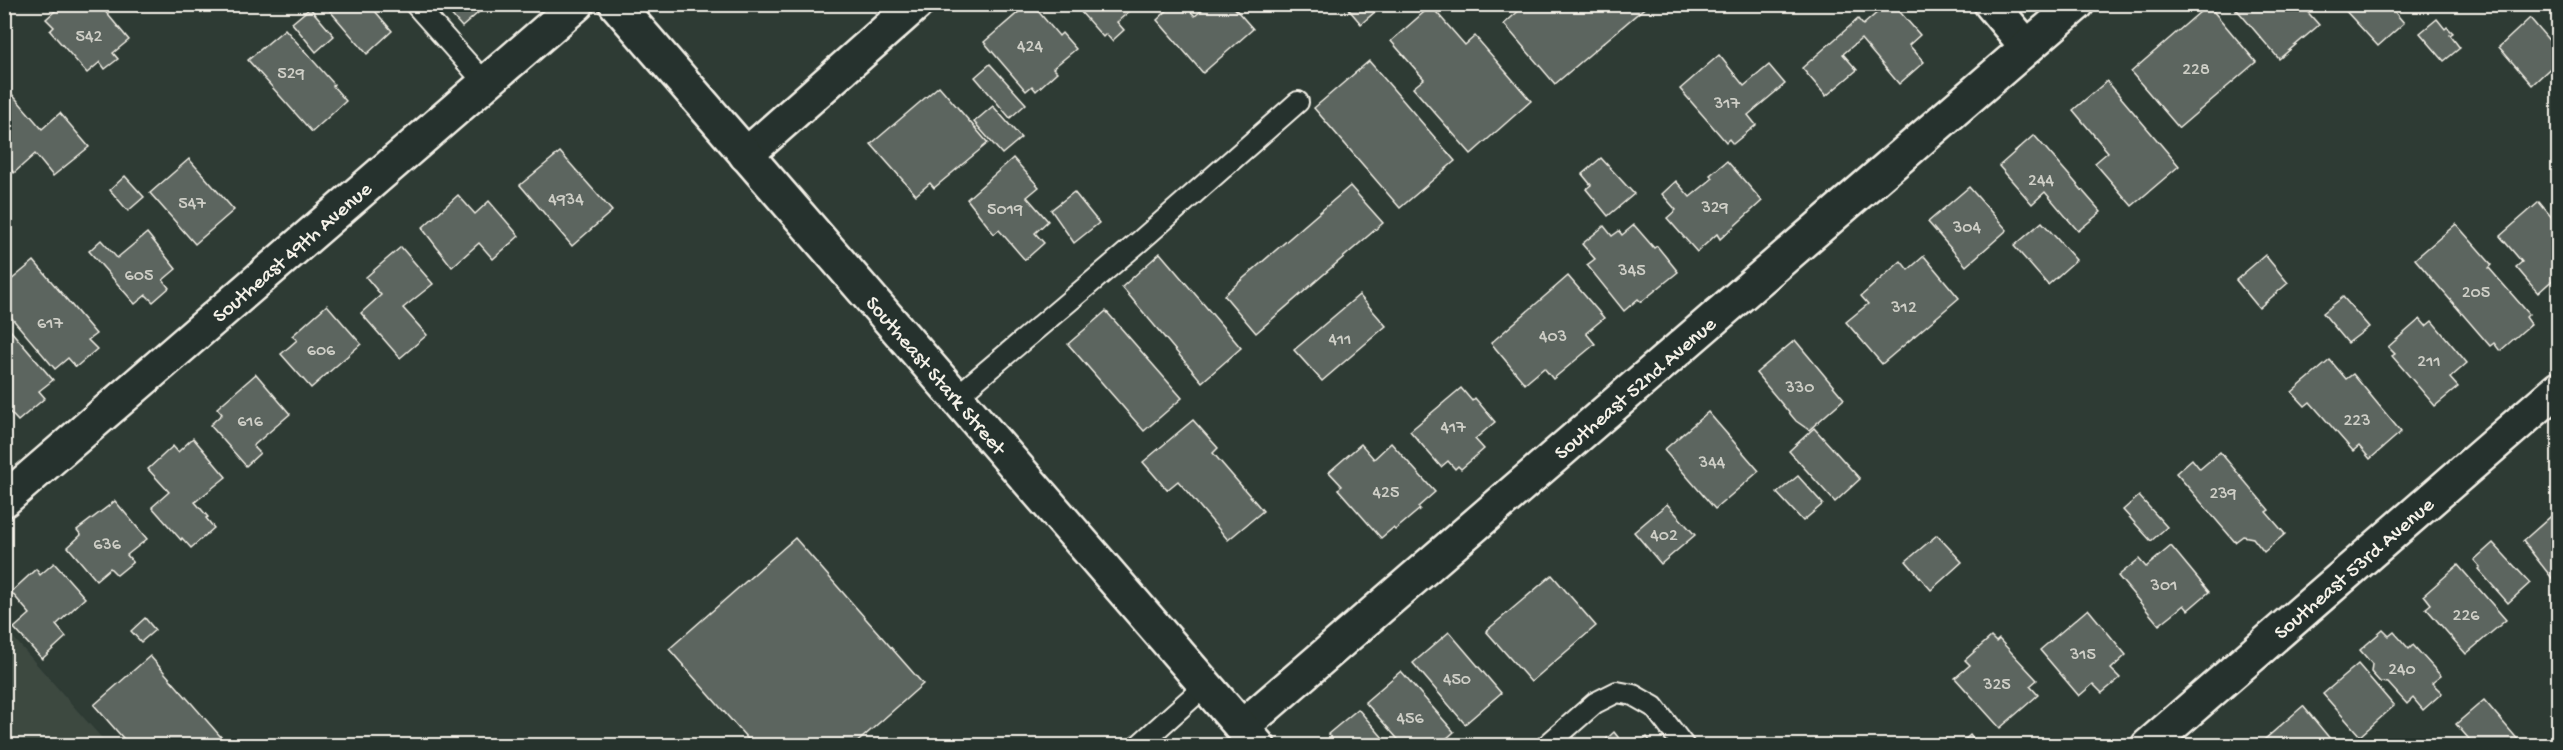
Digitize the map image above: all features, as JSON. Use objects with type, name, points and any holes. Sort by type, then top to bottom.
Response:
[{"type":"street","name":"Southeast 49th Avenue","points":[[4,500],[578,4]]},
{"type":"street","name":"Southeast Stark Street","points":[[616,4],[1250,736]]},
{"type":"street","points":[[747,155],[916,4]]},
{"type":"street","points":[[1991,4],[2027,47]]},
{"type":"street","name":"Southeast 52nd Avenue","points":[[1250,736],[2076,4]]},
{"type":"street","name":"Southeast 53rd Avenue","points":[[2148,746],[2559,389]]},
{"type":"lane","points":[[415,4],[486,84]]},
{"type":"lane","points":[[956,397],[1139,242],[1298,102]]},
{"type":"lane","points":[[1138,746],[1206,685]]},
{"type":"lane","points":[[1546,746],[1595,703],[1617,692],[1633,695],[1654,707],[1684,746]]},
{"type":"shaded area","points":[[4,627],[76,709],[108,745],[5,745]]},
{"type":"building","points":[[63,4],[99,4],[129,40],[113,53],[118,59],[105,69],[100,62],[87,73],[50,31],[54,27],[46,19]]},
{"type":"building","points":[[131,4],[148,4],[138,12]]},
{"type":"building","points":[[324,4],[369,4],[392,31],[367,54]]},
{"type":"building","points":[[442,4],[488,4],[462,27]]},
{"type":"building","points":[[1028,4],[1032,4],[1059,36],[1062,33],[1076,49],[1053,68],[1057,72],[1036,91],[1032,86],[1026,91],[984,42]]},
{"type":"building","points":[[1079,4],[1138,4],[1117,22],[1124,30],[1112,41],[1106,34],[1103,37],[1079,10],[1082,8]]},
{"type":"building","points":[[1174,4],[1184,4],[1195,16],[1209,4],[1231,4],[1253,29],[1203,73],[1157,20]]},
{"type":"building","points":[[1344,4],[1384,4],[1361,24]]},
{"type":"building","points":[[1519,4],[1649,4],[1555,84],[1504,24],[1522,8]]},
{"type":"building","points":[[1840,4],[1852,4],[1845,11]]},
{"type":"building","points":[[1887,4],[1893,4],[1920,35],[1909,45],[1924,62],[1899,84],[1861,39],[1843,54],[1857,70],[1826,96],[1802,68],[1858,19],[1863,25]]},
{"type":"building","points":[[2232,4],[2311,4],[2305,9],[2319,25],[2279,59]]},
{"type":"building","points":[[2347,4],[2388,4],[2404,23],[2378,46],[2343,8]]},
{"type":"building","points":[[2208,5],[2256,62],[2179,128],[2131,72]]},
{"type":"building","points":[[1431,6],[1465,45],[1475,36],[1531,101],[1471,154],[1413,88],[1424,79],[1391,41]]},
{"type":"building","points":[[310,8],[334,36],[316,52],[292,23]]},
{"type":"building","points":[[2530,18],[2558,51],[2558,61],[2532,85],[2499,47]]},
{"type":"building","points":[[2437,19],[2445,29],[2447,27],[2453,33],[2450,35],[2460,48],[2444,61],[2420,33]]},
{"type":"building","points":[[285,29],[334,84],[333,86],[346,101],[312,132],[248,60]]},
{"type":"building","points":[[1719,55],[1744,86],[1769,65],[1785,84],[1748,115],[1756,125],[1733,144],[1729,139],[1726,142],[1680,89]]},
{"type":"building","points":[[1369,61],[1455,161],[1400,208],[1314,108]]},
{"type":"building","points":[[990,64],[1026,104],[1010,118],[975,77]]},
{"type":"building","points":[[2107,81],[2179,166],[2132,206],[2095,163],[2108,152],[2073,110]]},
{"type":"building","points":[[4,85],[42,129],[60,113],[89,147],[53,176],[35,154],[14,173],[4,162]]},
{"type":"building","points":[[939,86],[988,143],[934,188],[930,183],[916,195],[871,144]]},
{"type":"building","points":[[993,106],[1021,138],[1002,154],[974,122]]},
{"type":"building","points":[[2034,135],[2101,212],[2078,231],[2045,192],[2032,204],[1999,166]]},
{"type":"building","points":[[560,152],[612,211],[572,246],[520,185]]},
{"type":"building","points":[[1013,158],[1039,187],[1027,197],[1048,221],[1035,233],[1044,243],[1025,260],[999,230],[994,234],[967,199]]},
{"type":"building","points":[[1601,158],[1634,194],[1608,216],[1586,189],[1591,185],[1582,174]]},
{"type":"building","points":[[189,159],[234,210],[195,244],[150,193]]},
{"type":"building","points":[[1727,161],[1762,201],[1720,239],[1717,234],[1697,252],[1667,218],[1676,210],[1662,194],[1676,181],[1690,197],[1713,178],[1710,175]]},
{"type":"building","points":[[125,176],[144,197],[128,211],[110,190]]},
{"type":"building","points":[[1350,186],[1383,223],[1256,333],[1224,295]]},
{"type":"building","points":[[1969,187],[2007,230],[1966,266],[1928,222]]},
{"type":"building","points":[[1074,192],[1099,223],[1074,243],[1051,210]]},
{"type":"building","points":[[458,195],[475,214],[489,201],[519,236],[493,259],[479,243],[452,267],[422,228]]},
{"type":"building","points":[[2539,202],[2558,225],[2558,280],[2556,277],[2538,293],[2516,267],[2522,262],[2500,236]]},
{"type":"building","points":[[2042,222],[2076,260],[2048,285],[2014,246]]},
{"type":"building","points":[[2456,224],[2492,265],[2489,268],[2529,314],[2526,317],[2531,324],[2500,351],[2494,343],[2490,346],[2415,259]]},
{"type":"building","points":[[1634,225],[1654,248],[1657,246],[1678,272],[1641,302],[1638,299],[1624,311],[1587,265],[1595,259],[1582,244],[1604,226],[1612,236],[1619,231],[1622,235]]},
{"type":"building","points":[[147,233],[176,269],[163,280],[169,288],[153,302],[146,295],[135,304],[89,251],[101,240],[117,258]]},
{"type":"building","points":[[401,247],[433,284],[403,308],[427,335],[400,358],[361,313],[381,295],[366,277]]},
{"type":"building","points":[[1160,253],[1241,348],[1202,382],[1122,287]]},
{"type":"building","points":[[2265,255],[2288,283],[2259,308],[2236,280]]},
{"type":"building","points":[[1924,256],[1959,298],[1882,364],[1846,322],[1868,304],[1861,296],[1901,261],[1908,270]]},
{"type":"building","points":[[34,261],[96,334],[88,340],[97,349],[76,367],[68,358],[55,369],[4,309],[4,286]]},
{"type":"building","points":[[1568,276],[1604,318],[1586,333],[1595,344],[1553,379],[1544,368],[1525,384],[1491,343]]},
{"type":"building","points":[[1359,295],[1386,326],[1322,381],[1294,350]]},
{"type":"building","points":[[2343,297],[2369,327],[2348,343],[2323,313]]},
{"type":"building","points":[[327,305],[361,344],[311,388],[281,354],[297,340],[292,336]]},
{"type":"building","points":[[1106,311],[1182,398],[1144,431],[1068,344]]},
{"type":"building","points":[[2420,319],[2426,326],[2432,321],[2467,363],[2450,378],[2458,387],[2435,406],[2392,356],[2395,354],[2388,347]]},
{"type":"building","points":[[4,323],[53,380],[39,391],[45,398],[18,421],[4,406]]},
{"type":"building","points":[[1795,340],[1844,399],[1809,430],[1796,421],[1756,373]]},
{"type":"building","points":[[2330,360],[2346,379],[2353,374],[2401,432],[2370,459],[2359,446],[2353,451],[2310,402],[2305,406],[2292,392]]},
{"type":"building","points":[[256,374],[290,414],[253,446],[260,453],[246,466],[210,425],[222,414],[217,408]]},
{"type":"building","points":[[1461,388],[1472,401],[1475,398],[1495,422],[1475,439],[1484,449],[1461,469],[1458,466],[1455,469],[1448,461],[1441,467],[1410,431]]},
{"type":"building","points":[[1708,412],[1759,471],[1715,509],[1664,450]]},
{"type":"building","points":[[1193,420],[1218,448],[1213,453],[1263,511],[1228,540],[1178,481],[1167,490],[1143,462]]},
{"type":"building","points":[[1814,428],[1860,479],[1835,502],[1789,451]]},
{"type":"building","points":[[193,438],[226,477],[195,502],[214,528],[191,548],[152,507],[169,492],[148,469],[173,446],[178,452]]},
{"type":"building","points":[[1391,443],[1435,492],[1418,507],[1420,509],[1395,530],[1393,528],[1381,538],[1338,489],[1342,486],[1329,472],[1361,444],[1374,459]]},
{"type":"building","points":[[2220,452],[2269,510],[2266,512],[2285,534],[2264,552],[2253,538],[2243,536],[2235,542],[2176,473],[2192,459],[2200,469]]},
{"type":"building","points":[[1798,476],[1823,504],[1803,521],[1777,493]]},
{"type":"building","points":[[2139,496],[2167,527],[2151,541],[2123,510]]},
{"type":"building","points":[[115,501],[147,539],[127,555],[133,562],[117,575],[110,568],[96,580],[68,547],[81,535],[77,530]]},
{"type":"building","points":[[1667,504],[1695,535],[1661,564],[1634,532]]},
{"type":"building","points":[[2558,510],[2558,586],[2523,541]]},
{"type":"building","points":[[1937,535],[1962,562],[1931,590],[1906,561]]},
{"type":"building","points":[[795,538],[923,684],[853,746],[754,746],[669,649]]},
{"type":"building","points":[[2493,543],[2530,583],[2508,603],[2478,569],[2480,567],[2474,560]]},
{"type":"building","points":[[2171,546],[2209,592],[2188,610],[2184,605],[2159,625],[2118,576],[2139,559],[2146,567]]},
{"type":"building","points":[[54,563],[85,598],[56,625],[66,637],[42,659],[14,628],[30,614],[11,592],[36,569],[40,575]]},
{"type":"building","points":[[2458,565],[2506,620],[2466,654],[2426,608],[2431,604],[2424,595]]},
{"type":"building","points":[[1552,575],[1596,626],[1531,682],[1486,631]]},
{"type":"building","points":[[2088,609],[2126,655],[2111,669],[2120,678],[2102,693],[2093,684],[2079,696],[2040,650]]},
{"type":"building","points":[[145,618],[155,630],[141,642],[131,631]]},
{"type":"building","points":[[2383,630],[2389,636],[2394,632],[2409,649],[2413,645],[2441,676],[2432,683],[2442,693],[2423,710],[2413,698],[2407,704],[2388,683],[2380,682],[2371,672],[2372,664],[2360,650]]},
{"type":"building","points":[[1449,632],[1501,693],[1465,724],[1413,663]]},
{"type":"building","points":[[1991,637],[1996,642],[1999,639],[2037,680],[2030,686],[2038,695],[2000,728],[1955,678],[1970,665],[1965,660]]},
{"type":"building","points":[[150,656],[229,746],[130,746],[94,705]]},
{"type":"building","points":[[2358,664],[2394,706],[2360,736],[2323,694]]},
{"type":"building","points":[[1401,671],[1454,732],[1438,746],[1404,746],[1365,702]]},
{"type":"building","points":[[2484,700],[2520,742],[2517,746],[2475,746],[2456,724]]},
{"type":"building","points":[[2303,706],[2336,746],[2257,746]]},
{"type":"building","points":[[1358,709],[1390,746],[1338,746],[1328,734]]},
{"type":"building","points":[[1614,732],[1625,746],[1599,746]]},
{"type":"building","points":[[1970,735],[1979,746],[1958,746]]},
{"type":"building","points":[[1647,737],[1654,746],[1637,746]]}]
